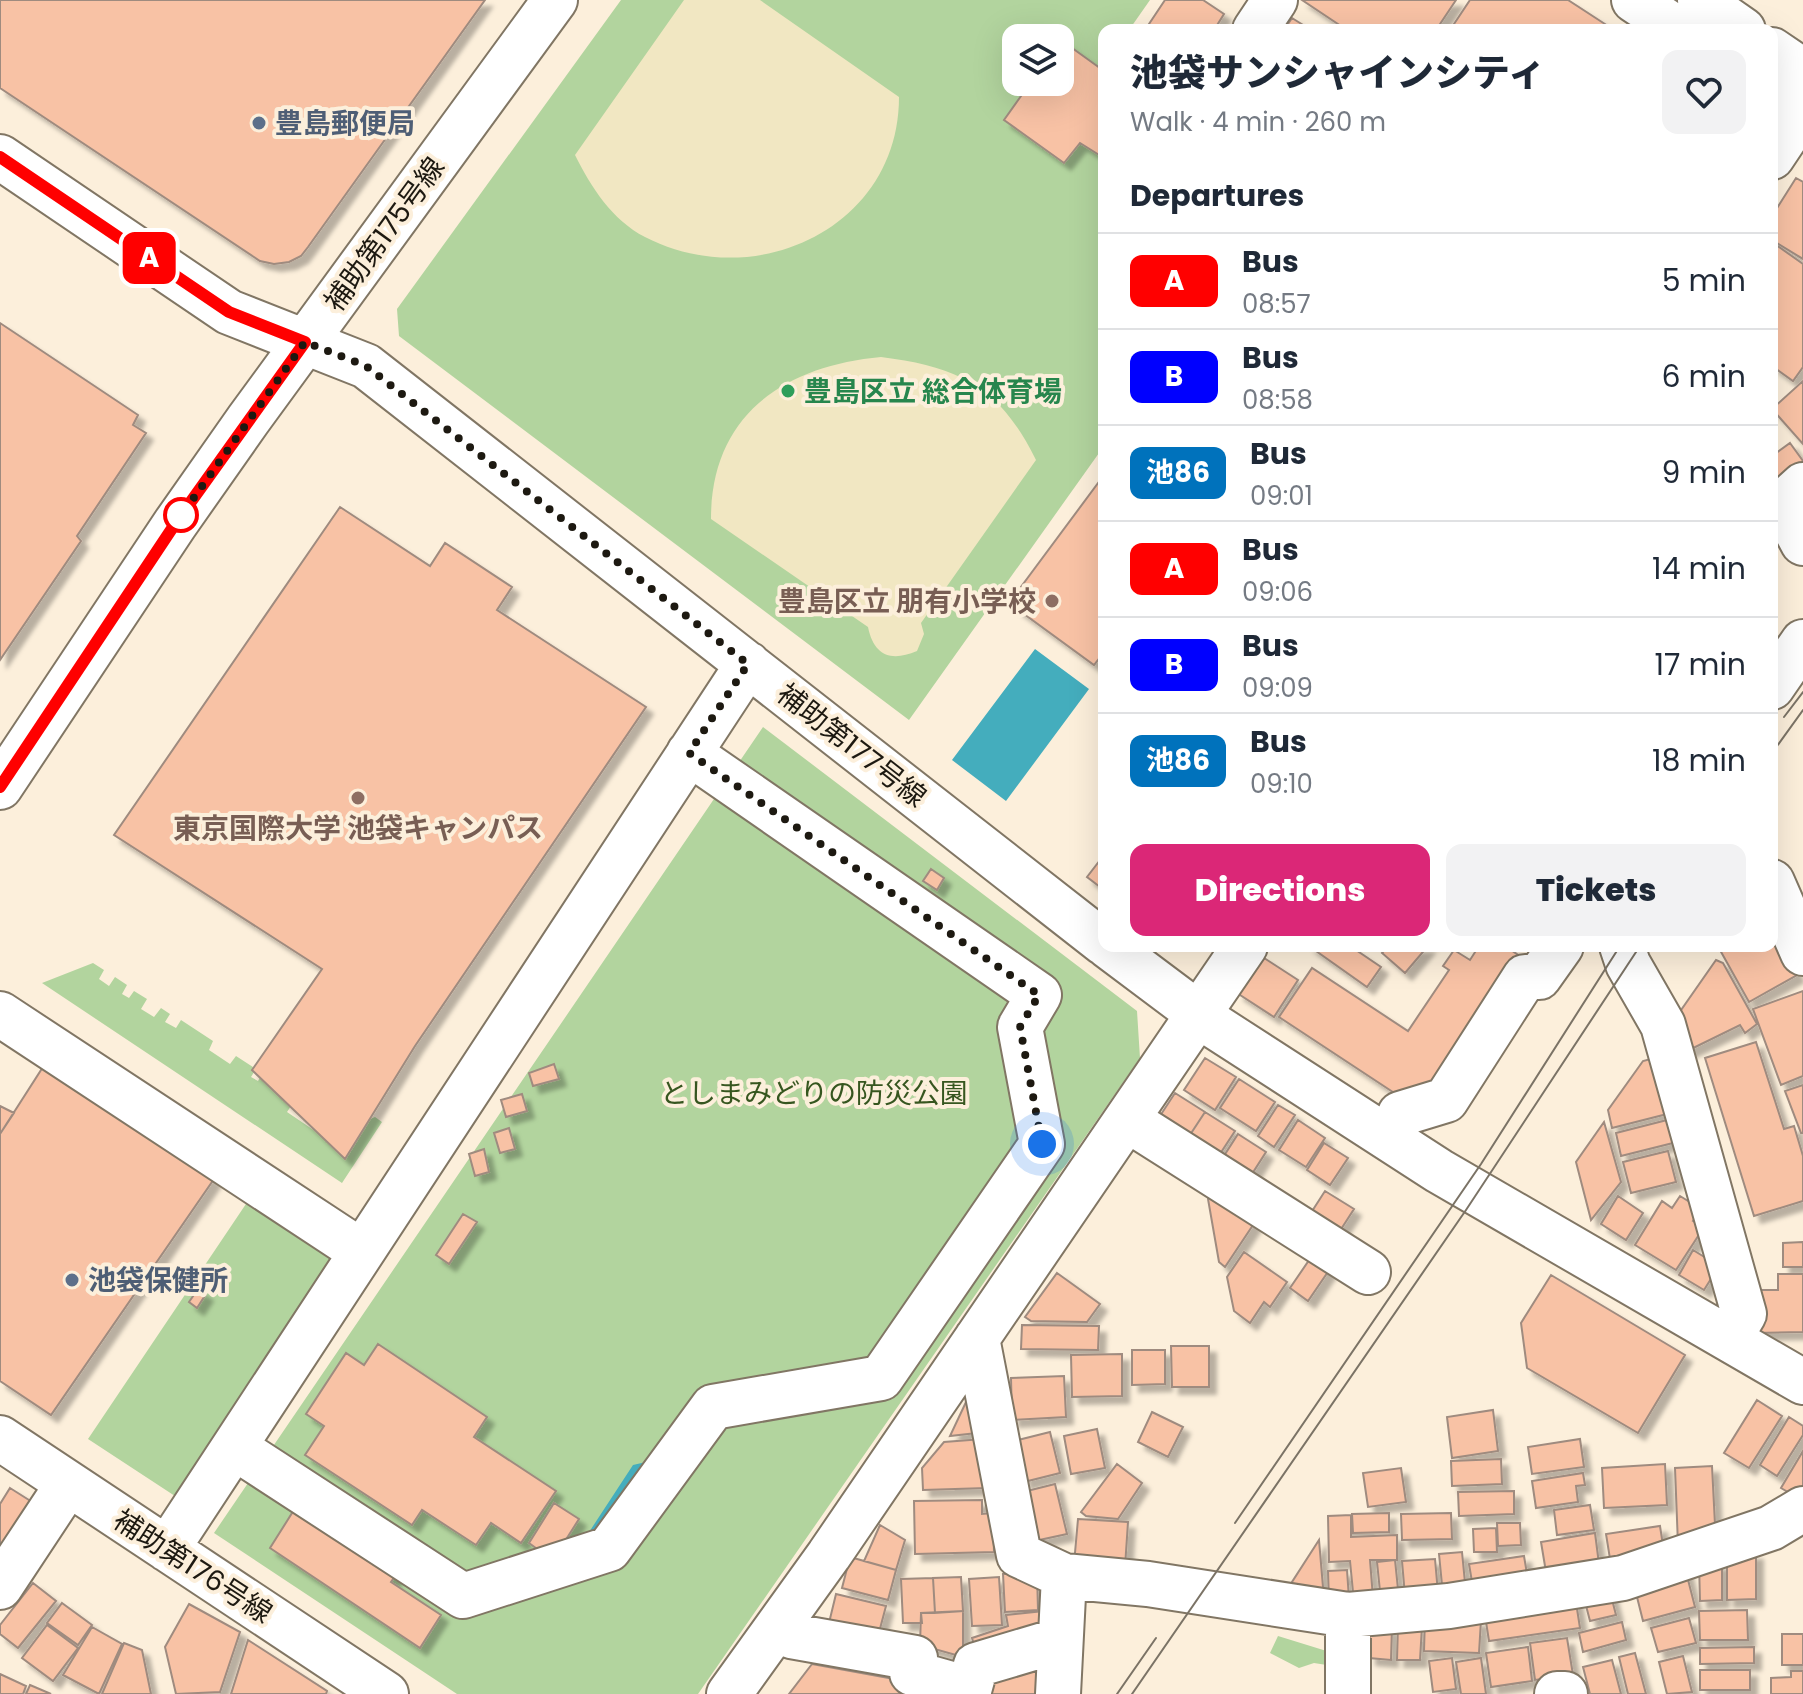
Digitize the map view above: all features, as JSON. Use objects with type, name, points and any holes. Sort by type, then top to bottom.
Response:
[{"type":"main road","name":"補助第175号線","points":[[0,787],[175,524],[555,0]]},
{"type":"main road","points":[[1259,24],[1275,0]]},
{"type":"main road","points":[[1634,0],[1670,24]]},
{"type":"main road","points":[[1700,0],[1734,24]]},
{"type":"main road","points":[[1778,148],[1802,113],[1790,70]]},
{"type":"main road","name":"補助第177号線","points":[[0,157],[229,312],[366,366],[1098,938]]},
{"type":"main road","points":[[1803,485],[1782,504],[1803,543]]},
{"type":"main road","points":[[1778,677],[1803,642]]},
{"type":"main road","points":[[167,1549],[748,664]]},
{"type":"main road","points":[[234,1447],[463,1596],[609,1549],[713,1407],[881,1378],[1042,1144],[1020,1027],[1039,995],[689,753]]},
{"type":"main road","points":[[1778,896],[1803,953]]},
{"type":"main road","name":"補助第177号線","points":[[1116,952],[1199,1015],[1426,1162],[1729,1339],[1799,1371]]},
{"type":"main road","points":[[729,1694],[1128,1120],[1241,952]]},
{"type":"main road","points":[[1400,1114],[1446,1100],[1525,977],[1539,977],[1557,952]]},
{"type":"main road","points":[[1624,952],[1663,1025],[1744,1314],[1729,1339]]},
{"type":"main road","points":[[0,1014],[362,1252]]},
{"type":"main road","points":[[1128,1120],[1368,1272]]},
{"type":"main road","points":[[977,1338],[1019,1555],[1064,1576],[1148,1584],[1348,1615],[1449,1606],[1623,1578],[1771,1528],[1803,1509]]},
{"type":"main road","points":[[904,1348],[946,1382]]},
{"type":"main road","name":"補助第176号線","points":[[0,1438],[386,1694]]},
{"type":"main road","points":[[0,1587],[68,1484]]},
{"type":"main road","points":[[1058,1694],[1064,1576]]},
{"type":"main road","points":[[1348,1615],[1348,1694]]},
{"type":"main road","points":[[777,1628],[791,1636],[915,1658],[912,1673],[969,1691],[976,1665],[1060,1640]]},
{"type":"main road","points":[[1557,1694],[1565,1694]]},
{"type":"green space","name":"豊島区立 総合体育場","points":[[621,0],[1150,0],[1133,24],[1098,24],[1098,454],[909,720],[399,336],[397,309]]},
{"type":"green space","name":"としまみどりの防災公園","points":[[763,727],[1137,1011],[1140,1058],[698,1694],[457,1694],[214,1533]]},
{"type":"green space","points":[[93,963],[104,970],[99,979],[109,986],[115,977],[127,985],[122,994],[129,998],[134,991],[147,999],[141,1009],[154,1017],[161,1008],[170,1014],[165,1022],[176,1028],[181,1020],[213,1041],[209,1050],[230,1064],[236,1056],[256,1069],[251,1077],[258,1081],[262,1074],[297,1097],[287,1112],[318,1133],[346,1129],[375,1117],[382,1122],[342,1183],[42,983]]},
{"type":"green space","points":[[252,1195],[339,1252],[178,1498],[88,1439]]},
{"type":"green space","points":[[1278,1636],[1333,1653],[1333,1666],[1314,1663],[1299,1668],[1270,1653]]},
{"type":"sand","points":[[684,0],[760,0],[899,97],[893,143],[875,182],[848,214],[813,238],[774,252],[731,258],[687,253],[645,237],[622,222],[595,191],[581,167],[575,155]]},
{"type":"sand","points":[[881,357],[933,367],[975,385],[1008,415],[1036,460],[921,623],[924,634],[917,651],[899,656],[879,650],[868,627],[711,519],[714,482],[724,451],[739,424],[760,402],[814,371]]},
{"type":"water","points":[[1035,649],[1089,689],[1006,801],[952,760]]},
{"type":"water","points":[[659,1459],[604,1541],[578,1549],[633,1465]]},
{"type":"building","name":"豊島郵便局","points":[[0,0],[485,0],[301,256],[274,264],[260,261],[0,88]]},
{"type":"building","points":[[1165,0],[1203,0],[1224,14],[1218,24],[1149,24]]},
{"type":"building","points":[[1302,0],[1456,0],[1440,24],[1338,24]]},
{"type":"building","points":[[1470,0],[1568,0],[1605,24],[1454,24]]},
{"type":"building","points":[[1292,18],[1302,24],[1288,24]]},
{"type":"building","points":[[1074,49],[1098,67],[1098,154],[1080,143],[1064,163],[1004,120],[1021,96],[1074,96]]},
{"type":"building","points":[[1796,178],[1803,182],[1803,259],[1778,244],[1778,206]]},
{"type":"building","points":[[1778,246],[1803,264],[1803,367],[1793,381],[1778,370]]},
{"type":"building","points":[[0,323],[138,415],[133,425],[146,433],[77,536],[81,541],[0,660]]},
{"type":"building","points":[[1803,381],[1803,444],[1778,416],[1778,404]]},
{"type":"building","points":[[1790,443],[1803,461],[1803,474],[1778,490],[1778,452]]},
{"type":"building","points":[[1098,483],[1098,660],[1094,665],[1009,603]]},
{"type":"building","points":[[340,507],[430,566],[445,543],[512,587],[497,610],[646,707],[415,1046],[345,1159],[252,1070],[322,969],[114,835]]},
{"type":"building","points":[[1098,863],[1098,885],[1087,877]]},
{"type":"building","points":[[931,869],[944,878],[937,890],[923,881]]},
{"type":"building","points":[[1778,940],[1797,975],[1749,1002],[1721,952],[1778,952]]},
{"type":"building","points":[[1317,952],[1359,952],[1381,967],[1367,987]]},
{"type":"building","points":[[1383,952],[1423,952],[1405,973]]},
{"type":"building","points":[[1453,952],[1470,960],[1475,952],[1514,952],[1530,963],[1444,1093],[1402,1098],[1279,1017],[1312,968],[1408,1031],[1449,970],[1443,966]]},
{"type":"building","points":[[1261,956],[1298,980],[1274,1017],[1237,993]]},
{"type":"building","points":[[1716,960],[1723,963],[1757,1024],[1745,1033],[1740,1025],[1683,1053],[1672,1023]]},
{"type":"building","points":[[1803,991],[1803,1076],[1781,1085],[1753,1009]]},
{"type":"building","points":[[1756,1042],[1784,1129],[1794,1126],[1803,1156],[1803,1201],[1754,1216],[1705,1058]]},
{"type":"building","points":[[1658,1057],[1671,1113],[1612,1128],[1608,1110],[1643,1061]]},
{"type":"building","points":[[1205,1058],[1236,1077],[1215,1110],[1184,1090]]},
{"type":"building","points":[[554,1064],[559,1079],[533,1086],[529,1073]]},
{"type":"building","name":"池袋保健所","points":[[43,1067],[214,1179],[51,1415],[0,1381],[0,1134]]},
{"type":"building","points":[[1239,1079],[1275,1102],[1256,1131],[1220,1108]]},
{"type":"building","points":[[1803,1085],[1803,1133],[1801,1133],[1785,1091]]},
{"type":"building","points":[[1175,1093],[1205,1112],[1186,1141],[1156,1122]]},
{"type":"building","points":[[522,1094],[527,1111],[506,1117],[501,1100]]},
{"type":"building","points":[[1278,1105],[1295,1115],[1274,1147],[1258,1136]]},
{"type":"building","points":[[0,1106],[14,1113],[0,1134]]},
{"type":"building","points":[[1205,1112],[1235,1131],[1216,1160],[1186,1141]]},
{"type":"building","points":[[1671,1119],[1677,1142],[1621,1156],[1616,1133]]},
{"type":"building","points":[[1298,1120],[1325,1138],[1306,1167],[1279,1150]]},
{"type":"building","points":[[1604,1122],[1621,1182],[1591,1220],[1576,1162]]},
{"type":"building","points":[[509,1128],[515,1149],[500,1153],[494,1133]]},
{"type":"building","points":[[1238,1134],[1266,1152],[1250,1177],[1222,1159]]},
{"type":"building","points":[[1324,1143],[1348,1158],[1330,1185],[1307,1170]]},
{"type":"building","points":[[484,1149],[489,1172],[475,1176],[469,1154]]},
{"type":"building","points":[[1668,1151],[1676,1182],[1631,1193],[1623,1162]]},
{"type":"building","points":[[1216,1188],[1259,1216],[1225,1267],[1219,1262],[1208,1199]]},
{"type":"building","points":[[1325,1191],[1354,1209],[1336,1237],[1307,1219]]},
{"type":"building","points":[[1618,1196],[1643,1213],[1626,1240],[1601,1224]]},
{"type":"building","points":[[1680,1196],[1701,1209],[1693,1221],[1704,1227],[1676,1270],[1635,1245],[1662,1201],[1672,1208]]},
{"type":"building","points":[[463,1214],[477,1222],[449,1264],[436,1255]]},
{"type":"building","points":[[1803,1242],[1803,1267],[1783,1267],[1783,1243]]},
{"type":"building","points":[[1316,1250],[1334,1263],[1308,1301],[1290,1288]]},
{"type":"building","points":[[1693,1250],[1719,1266],[1704,1290],[1679,1275]]},
{"type":"building","points":[[1244,1252],[1287,1282],[1270,1307],[1264,1302],[1250,1323],[1234,1311],[1227,1277]]},
{"type":"building","points":[[1057,1273],[1100,1304],[1087,1322],[1031,1321],[1025,1317]]},
{"type":"building","points":[[1778,1274],[1803,1274],[1803,1332],[1754,1333],[1754,1290],[1778,1290]]},
{"type":"building","points":[[1551,1275],[1685,1355],[1638,1433],[1527,1368],[1521,1323]]},
{"type":"building","points":[[198,1289],[206,1294],[197,1308],[189,1302]]},
{"type":"building","points":[[1022,1325],[1099,1326],[1098,1350],[1021,1349]]},
{"type":"building","points":[[378,1344],[487,1417],[474,1437],[556,1491],[521,1543],[491,1523],[476,1545],[422,1510],[412,1525],[305,1455],[324,1426],[306,1414],[346,1353],[364,1365]]},
{"type":"building","points":[[1171,1346],[1209,1346],[1209,1387],[1172,1387]]},
{"type":"building","points":[[1132,1350],[1165,1350],[1165,1384],[1132,1385]]},
{"type":"building","points":[[1122,1354],[1122,1396],[1072,1397],[1071,1355]]},
{"type":"building","points":[[1064,1376],[1066,1417],[1012,1420],[1011,1378]]},
{"type":"building","points":[[967,1400],[986,1432],[950,1436]]},
{"type":"building","points":[[1757,1400],[1782,1416],[1749,1468],[1724,1453]]},
{"type":"building","points":[[1493,1410],[1498,1451],[1452,1458],[1447,1417]]},
{"type":"building","points":[[1152,1412],[1183,1427],[1168,1457],[1138,1442]]},
{"type":"building","points":[[1789,1417],[1803,1426],[1803,1435],[1777,1476],[1760,1465]]},
{"type":"building","points":[[1097,1429],[1105,1468],[1071,1474],[1064,1436]]},
{"type":"building","points":[[1050,1432],[1060,1473],[1024,1482],[1014,1441]]},
{"type":"building","points":[[983,1439],[987,1488],[923,1490],[922,1468],[944,1442]]},
{"type":"building","points":[[1580,1439],[1584,1467],[1532,1474],[1528,1447]]},
{"type":"building","points":[[1803,1451],[1803,1501],[1781,1488]]},
{"type":"building","points":[[1501,1459],[1502,1484],[1452,1486],[1451,1461]]},
{"type":"building","points":[[1117,1464],[1142,1483],[1118,1519],[1086,1516],[1081,1512]]},
{"type":"building","points":[[1665,1464],[1667,1505],[1604,1508],[1602,1468]]},
{"type":"building","points":[[1712,1466],[1716,1544],[1678,1545],[1675,1468]]},
{"type":"building","points":[[1401,1468],[1406,1502],[1368,1507],[1363,1473]]},
{"type":"building","points":[[1583,1473],[1585,1485],[1576,1486],[1578,1502],[1536,1508],[1532,1481]]},
{"type":"building","points":[[1055,1484],[1067,1534],[1030,1542],[1019,1493]]},
{"type":"building","points":[[10,1488],[40,1507],[0,1565],[0,1504]]},
{"type":"building","points":[[1514,1491],[1514,1514],[1459,1516],[1458,1492]]},
{"type":"building","points":[[982,1500],[982,1514],[993,1513],[994,1552],[915,1554],[914,1501]]},
{"type":"building","points":[[299,1502],[400,1569],[391,1582],[441,1615],[420,1648],[270,1548]]},
{"type":"building","points":[[554,1503],[579,1519],[560,1549],[544,1554],[529,1543]]},
{"type":"building","points":[[1590,1505],[1594,1530],[1557,1535],[1554,1510]]},
{"type":"building","points":[[1389,1513],[1389,1532],[1353,1533],[1352,1514]]},
{"type":"building","points":[[1451,1513],[1452,1539],[1402,1540],[1401,1514]]},
{"type":"building","points":[[1351,1515],[1351,1537],[1397,1535],[1397,1560],[1370,1560],[1373,1598],[1354,1602],[1350,1561],[1329,1562],[1328,1516]]},
{"type":"building","points":[[1078,1519],[1128,1522],[1125,1567],[1074,1564]]},
{"type":"building","points":[[1497,1523],[1520,1523],[1521,1545],[1498,1546]]},
{"type":"building","points":[[880,1525],[905,1540],[896,1570],[864,1561]]},
{"type":"building","points":[[1660,1526],[1664,1552],[1610,1559],[1606,1534]]},
{"type":"building","points":[[1496,1528],[1497,1552],[1474,1552],[1473,1529]]},
{"type":"building","points":[[1595,1533],[1599,1564],[1546,1572],[1541,1542]]},
{"type":"building","points":[[1319,1540],[1324,1599],[1283,1596]]},
{"type":"building","points":[[1462,1552],[1466,1593],[1443,1595],[1439,1554]]},
{"type":"building","points":[[1727,1553],[1756,1553],[1756,1599],[1727,1600]]},
{"type":"building","points":[[1524,1556],[1528,1580],[1473,1588],[1469,1564]]},
{"type":"building","points":[[850,1557],[896,1570],[888,1600],[842,1588]]},
{"type":"building","points":[[1435,1559],[1438,1593],[1405,1596],[1402,1561]]},
{"type":"building","points":[[1395,1560],[1399,1599],[1381,1601],[1377,1562]]},
{"type":"building","points":[[1699,1563],[1722,1563],[1722,1600],[1700,1601]]},
{"type":"building","points":[[1685,1568],[1695,1607],[1643,1621],[1633,1581]]},
{"type":"building","points":[[1347,1570],[1349,1599],[1329,1601],[1328,1571]]},
{"type":"building","points":[[1037,1573],[1038,1610],[1005,1612],[1003,1574]]},
{"type":"building","points":[[961,1577],[963,1611],[935,1613],[933,1578]]},
{"type":"building","points":[[999,1577],[1002,1625],[972,1626],[969,1579]]},
{"type":"building","points":[[933,1578],[935,1613],[921,1613],[922,1623],[903,1623],[901,1579]]},
{"type":"building","points":[[33,1583],[56,1601],[18,1648],[0,1634],[0,1625]]},
{"type":"building","points":[[1609,1588],[1616,1615],[1590,1621],[1583,1594]]},
{"type":"building","points":[[836,1594],[886,1606],[877,1640],[828,1627]]},
{"type":"building","points":[[1575,1596],[1580,1628],[1489,1641],[1484,1609]]},
{"type":"building","points":[[62,1603],[92,1625],[78,1645],[47,1623]]},
{"type":"building","points":[[189,1604],[240,1632],[220,1692],[176,1694],[165,1647]]},
{"type":"building","points":[[1747,1610],[1748,1640],[1700,1640],[1699,1611]]},
{"type":"building","points":[[963,1611],[963,1657],[920,1645],[921,1613]]},
{"type":"building","points":[[1044,1611],[1049,1632],[977,1655],[972,1638],[1008,1626],[1006,1615]]},
{"type":"building","points":[[1425,1617],[1481,1620],[1479,1653],[1424,1651]]},
{"type":"building","points":[[1689,1618],[1696,1643],[1658,1652],[1651,1628]]},
{"type":"building","points":[[1622,1622],[1626,1640],[1583,1652],[1579,1633]]},
{"type":"building","points":[[47,1625],[78,1648],[53,1681],[22,1658]]},
{"type":"building","points":[[1398,1625],[1422,1626],[1420,1660],[1397,1660]]},
{"type":"building","points":[[1370,1626],[1392,1627],[1391,1660],[1369,1658]]},
{"type":"building","points":[[92,1627],[122,1644],[99,1694],[63,1675]]},
{"type":"building","points":[[1782,1634],[1803,1634],[1803,1665],[1782,1665]]},
{"type":"building","points":[[1567,1638],[1573,1675],[1535,1680],[1530,1643]]},
{"type":"building","points":[[248,1640],[327,1691],[326,1694],[231,1694]]},
{"type":"building","points":[[124,1643],[142,1650],[151,1694],[102,1694]]},
{"type":"building","points":[[1528,1647],[1532,1681],[1491,1687],[1486,1653]]},
{"type":"building","points":[[1754,1647],[1754,1663],[1700,1664],[1700,1648]]},
{"type":"building","points":[[1635,1653],[1646,1694],[1628,1694],[1619,1657]]},
{"type":"building","points":[[1683,1656],[1692,1692],[1667,1694],[1659,1662]]},
{"type":"building","points":[[1452,1658],[1456,1689],[1433,1692],[1429,1661]]},
{"type":"building","points":[[1481,1658],[1486,1694],[1461,1694],[1456,1662]]},
{"type":"building","points":[[1049,1660],[1040,1694],[981,1694],[987,1671]]},
{"type":"building","points":[[1612,1660],[1621,1694],[1590,1694],[1583,1667]]},
{"type":"building","points":[[812,1664],[927,1685],[926,1694],[789,1694]]},
{"type":"building","points":[[1700,1670],[1750,1670],[1750,1690],[1700,1690]]},
{"type":"building","points":[[1791,1671],[1803,1671],[1803,1694],[1771,1694],[1771,1678],[1791,1677]]},
{"type":"building","points":[[0,1674],[26,1686],[23,1694],[0,1694]]},
{"type":"building","points":[[30,1685],[51,1694],[26,1694]]},
{"type":"tram line","points":[[1784,717],[1803,692]]},
{"type":"tram line","points":[[1778,745],[1803,710]]},
{"type":"tram line","points":[[1235,1523],[1481,1164],[1616,952]]},
{"type":"tram line","points":[[1132,1694],[1466,1210],[1636,952]]},
{"type":"tram line","points":[[1117,1694],[1156,1638]]},
{"type":"bus line","name":"A","points":[[0,157],[229,312],[305,342],[175,524],[0,787]]},
{"type":"place","name":"豊島郵便局","points":[[259,123]]},
{"type":"place","name":"豊島区立 総合体育場","points":[[788,391]]},
{"type":"place","name":"豊島区立 朋有小学校","points":[[1052,601]]},
{"type":"place","name":"東京国際大学 池袋キャンパス","points":[[358,798]]},
{"type":"place","name":"池袋保健所","points":[[72,1280]]},
{"type":"route","points":[[181,515],[175,524],[305,342],[366,366],[748,664],[689,753],[1039,995],[1020,1027],[1042,1144]]}]
